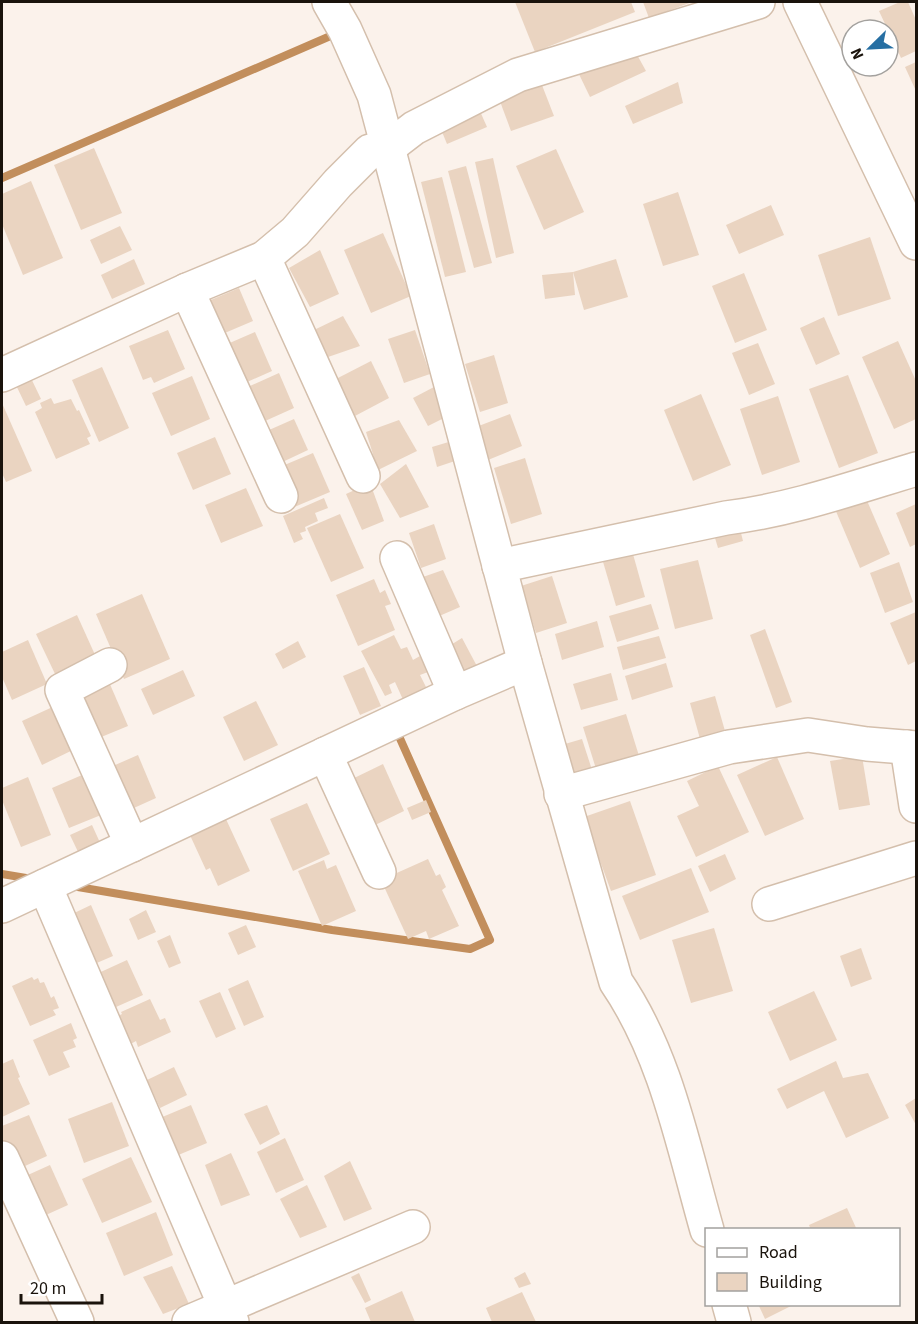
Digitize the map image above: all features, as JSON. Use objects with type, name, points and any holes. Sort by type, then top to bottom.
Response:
[{"type":"street","points":[[329,2],[345,30],[374,95],[525,663],[616,982],[660,1066],[706,1228]]},
{"type":"street","points":[[2,375],[187,290],[264,258],[295,232],[370,151],[388,148],[414,128],[518,75],[758,2]]},
{"type":"street","points":[[800,2],[916,243]]},
{"type":"street","points":[[264,258],[363,476]]},
{"type":"street","points":[[187,290],[281,496]]},
{"type":"street","points":[[499,566],[794,506],[916,469]]},
{"type":"street","points":[[397,558],[455,693]]},
{"type":"street","points":[[2,906],[455,693],[525,663]]},
{"type":"street","points":[[110,665],[62,690],[132,845]]},
{"type":"street","points":[[561,794],[729,747],[808,735],[912,748],[916,806]]},
{"type":"street","points":[[325,754],[379,872]]},
{"type":"street","points":[[769,904],[916,858]]},
{"type":"street","points":[[45,886],[228,1314]]},
{"type":"street","points":[[2,1158],[77,1323]]},
{"type":"street","points":[[189,1323],[228,1314],[414,1227]]},
{"type":"street","points":[[729,1306],[734,1323]]},
{"type":"building","points":[[515,2],[631,2],[635,12],[535,52]]},
{"type":"building","points":[[643,2],[692,2],[649,18]]},
{"type":"building","points":[[900,2],[908,2],[916,20],[916,51],[901,58],[900,18],[882,18],[879,11]]},
{"type":"building","points":[[630,42],[646,71],[590,97],[576,68]]},
{"type":"building","points":[[916,62],[916,91],[905,67]]},
{"type":"building","points":[[540,80],[554,116],[511,131],[498,96]]},
{"type":"building","points":[[678,82],[683,103],[633,124],[625,106]]},
{"type":"building","points":[[475,100],[487,127],[447,144],[436,117]]},
{"type":"building","points":[[94,148],[122,213],[81,230],[54,165]]},
{"type":"building","points":[[556,149],[584,212],[544,230],[516,166]]},
{"type":"building","points":[[493,158],[514,253],[496,258],[475,162]]},
{"type":"building","points":[[466,166],[492,263],[474,268],[448,171]]},
{"type":"building","points":[[442,177],[466,272],[445,277],[421,182]]},
{"type":"building","points":[[31,181],[63,258],[23,275],[2,224],[2,194]]},
{"type":"building","points":[[678,192],[699,255],[663,266],[643,204]]},
{"type":"building","points":[[771,205],[784,235],[739,254],[726,225]]},
{"type":"building","points":[[120,226],[132,250],[101,264],[90,240]]},
{"type":"building","points":[[383,233],[411,296],[371,313],[344,250]]},
{"type":"building","points":[[870,237],[891,299],[838,316],[818,255]]},
{"type":"building","points":[[320,250],[339,294],[310,307],[289,268]]},
{"type":"building","points":[[134,259],[145,284],[112,299],[101,275]]},
{"type":"building","points":[[616,259],[628,297],[584,310],[573,272]]},
{"type":"building","points":[[573,272],[575,295],[545,299],[542,275]]},
{"type":"building","points":[[744,273],[767,330],[735,343],[712,286]]},
{"type":"building","points":[[239,288],[253,321],[213,338],[199,305]]},
{"type":"building","points":[[343,316],[360,346],[328,357],[314,330]]},
{"type":"building","points":[[824,317],[840,354],[816,365],[800,328]]},
{"type":"building","points":[[168,330],[185,369],[154,383],[151,377],[143,380],[129,346]]},
{"type":"building","points":[[415,330],[430,374],[404,383],[388,339]]},
{"type":"building","points":[[255,332],[272,371],[236,387],[225,345]]},
{"type":"building","points":[[898,341],[916,381],[916,419],[894,429],[862,357]]},
{"type":"building","points":[[758,343],[775,384],[749,395],[732,353]]},
{"type":"building","points":[[494,355],[508,403],[480,412],[465,364]]},
{"type":"building","points":[[371,361],[389,398],[353,417],[336,379]]},
{"type":"building","points":[[102,367],[129,428],[99,442],[72,380]]},
{"type":"building","points":[[279,373],[294,408],[254,426],[239,391]]},
{"type":"building","points":[[29,374],[41,399],[26,406],[14,381]]},
{"type":"building","points":[[848,375],[878,453],[839,468],[809,389]]},
{"type":"building","points":[[192,376],[210,419],[171,436],[152,393]]},
{"type":"building","points":[[434,387],[450,415],[428,426],[413,398]]},
{"type":"building","points":[[701,394],[731,465],[693,481],[664,410]]},
{"type":"building","points":[[778,396],[800,462],[762,475],[740,409]]},
{"type":"building","points":[[51,398],[54,404],[71,399],[77,411],[79,410],[91,436],[87,438],[90,444],[56,459],[35,412],[42,408],[40,403]]},
{"type":"building","points":[[2,403],[32,471],[6,482],[2,473]]},
{"type":"building","points":[[510,414],[522,446],[488,460],[476,427]]},
{"type":"building","points":[[294,419],[308,450],[274,466],[260,434]]},
{"type":"building","points":[[399,420],[417,451],[378,470],[366,432]]},
{"type":"building","points":[[215,437],[231,474],[193,490],[177,453]]},
{"type":"building","points":[[452,441],[458,460],[437,467],[432,447]]},
{"type":"building","points":[[313,453],[330,492],[292,508],[275,469]]},
{"type":"building","points":[[525,458],[542,514],[511,524],[494,468]]},
{"type":"building","points":[[406,464],[429,507],[400,518],[380,484]]},
{"type":"building","points":[[370,483],[384,521],[362,530],[346,494]]},
{"type":"building","points":[[246,488],[263,526],[221,543],[205,505]]},
{"type":"building","points":[[865,496],[890,554],[860,568],[835,509]]},
{"type":"building","points":[[324,498],[328,508],[315,513],[318,521],[305,527],[306,531],[300,533],[303,539],[294,543],[283,516]]},
{"type":"building","points":[[916,504],[916,544],[910,547],[896,513]]},
{"type":"building","points":[[340,514],[364,568],[331,582],[307,528]]},
{"type":"building","points":[[710,521],[739,525],[743,541],[718,548]]},
{"type":"building","points":[[434,524],[446,559],[421,568],[409,533]]},
{"type":"building","points":[[631,547],[645,597],[616,606],[601,555]]},
{"type":"building","points":[[698,560],[713,619],[675,629],[660,569]]},
{"type":"building","points":[[899,562],[913,602],[885,613],[870,573]]},
{"type":"building","points":[[443,570],[460,607],[437,617],[420,578]]},
{"type":"building","points":[[552,576],[567,623],[536,633],[521,586]]},
{"type":"building","points":[[374,579],[380,593],[385,590],[391,604],[385,606],[395,630],[358,646],[336,595]]},
{"type":"building","points":[[142,594],[170,659],[124,679],[96,614]]},
{"type":"building","points":[[651,604],[659,629],[617,642],[609,616]]},
{"type":"building","points":[[916,612],[916,661],[908,665],[890,623]]},
{"type":"building","points":[[77,615],[96,657],[56,676],[36,634]]},
{"type":"building","points":[[597,621],[604,647],[562,660],[555,634]]},
{"type":"building","points":[[765,629],[792,702],[776,708],[750,635]]},
{"type":"building","points":[[394,635],[401,649],[407,647],[413,660],[420,656],[428,672],[420,675],[429,693],[405,704],[395,682],[389,685],[392,693],[385,696],[361,651]]},
{"type":"building","points":[[659,636],[666,658],[623,670],[617,647]]},
{"type":"building","points":[[462,638],[479,670],[465,679],[449,646]]},
{"type":"building","points":[[28,640],[47,684],[12,700],[2,677],[2,652]]},
{"type":"building","points":[[298,641],[306,657],[283,669],[275,654]]},
{"type":"building","points":[[666,663],[673,687],[632,700],[625,676]]},
{"type":"building","points":[[364,667],[381,706],[360,715],[343,676]]},
{"type":"building","points":[[183,670],[195,696],[153,715],[141,689]]},
{"type":"building","points":[[611,673],[618,700],[581,710],[573,684]]},
{"type":"building","points":[[109,682],[128,726],[94,740],[75,697]]},
{"type":"building","points":[[715,696],[727,738],[702,746],[690,703]]},
{"type":"building","points":[[256,701],[278,745],[244,761],[223,717]]},
{"type":"building","points":[[57,705],[77,748],[42,765],[22,721]]},
{"type":"building","points":[[626,714],[640,759],[597,772],[583,727]]},
{"type":"building","points":[[582,739],[593,773],[576,779],[565,744]]},
{"type":"building","points":[[138,755],[156,798],[125,812],[106,769]]},
{"type":"building","points":[[862,756],[870,805],[839,810],[830,761]]},
{"type":"building","points":[[777,757],[804,819],[765,836],[737,775]]},
{"type":"building","points":[[383,764],[404,811],[367,829],[346,782]]},
{"type":"building","points":[[718,766],[749,832],[696,857],[677,816],[699,806],[687,781]]},
{"type":"building","points":[[89,772],[106,813],[69,828],[52,788]]},
{"type":"building","points":[[28,777],[51,835],[21,847],[2,800],[2,788]]},
{"type":"building","points":[[426,800],[431,812],[412,820],[407,808]]},
{"type":"building","points":[[630,801],[656,875],[611,891],[584,817]]},
{"type":"building","points":[[307,803],[330,854],[293,871],[270,819]]},
{"type":"building","points":[[225,817],[250,871],[218,886],[210,868],[206,870],[189,833]]},
{"type":"building","points":[[92,825],[102,847],[80,856],[70,835]]},
{"type":"building","points":[[725,854],[736,879],[710,892],[698,866]]},
{"type":"building","points":[[428,859],[436,876],[440,874],[446,887],[442,890],[459,926],[429,939],[426,931],[408,939],[381,880]]},
{"type":"building","points":[[324,860],[327,869],[336,865],[356,911],[322,926],[298,871]]},
{"type":"building","points":[[691,868],[709,912],[640,940],[622,896]]},
{"type":"building","points":[[91,905],[113,956],[92,965],[70,915]]},
{"type":"building","points":[[146,910],[156,932],[138,940],[129,919]]},
{"type":"building","points":[[246,925],[256,947],[238,955],[228,933]]},
{"type":"building","points":[[714,928],[733,991],[691,1003],[672,940]]},
{"type":"building","points":[[170,935],[181,963],[169,968],[157,941]]},
{"type":"building","points":[[861,948],[872,979],[851,987],[840,956]]},
{"type":"building","points":[[127,960],[143,995],[107,1011],[92,976]]},
{"type":"building","points":[[32,977],[34,980],[38,978],[40,983],[44,982],[51,998],[54,996],[59,1008],[53,1010],[56,1015],[30,1026],[12,986]]},
{"type":"building","points":[[248,980],[264,1017],[244,1026],[228,989]]},
{"type":"building","points":[[814,991],[837,1040],[790,1061],[768,1012]]},
{"type":"building","points":[[220,992],[236,1029],[216,1038],[199,1001]]},
{"type":"building","points":[[150,999],[160,1020],[165,1018],[171,1032],[138,1047],[136,1041],[127,1046],[112,1019],[122,1014],[121,1012]]},
{"type":"building","points":[[71,1023],[77,1038],[73,1040],[76,1047],[63,1052],[70,1067],[49,1076],[33,1040]]},
{"type":"building","points":[[13,1059],[20,1077],[18,1078],[30,1104],[2,1117],[2,1064]]},
{"type":"building","points":[[836,1061],[843,1078],[868,1073],[889,1118],[846,1138],[824,1091],[787,1109],[777,1089]]},
{"type":"building","points":[[174,1067],[187,1095],[160,1108],[147,1080]]},
{"type":"building","points":[[916,1098],[916,1125],[905,1105]]},
{"type":"building","points":[[112,1102],[129,1146],[84,1163],[68,1119]]},
{"type":"building","points":[[191,1105],[207,1143],[176,1156],[160,1118]]},
{"type":"building","points":[[267,1105],[280,1134],[260,1145],[244,1114]]},
{"type":"building","points":[[29,1115],[47,1156],[14,1171],[2,1143],[2,1126]]},
{"type":"building","points":[[285,1138],[304,1180],[276,1193],[257,1152]]},
{"type":"building","points":[[231,1153],[250,1195],[221,1206],[205,1165]]},
{"type":"building","points":[[131,1157],[152,1202],[102,1223],[82,1179]]},
{"type":"building","points":[[350,1161],[372,1209],[344,1221],[324,1176]]},
{"type":"building","points":[[50,1165],[68,1205],[37,1219],[19,1179]]},
{"type":"building","points":[[307,1185],[327,1227],[300,1238],[280,1199]]},
{"type":"building","points":[[847,1208],[856,1228],[810,1228],[809,1225]]},
{"type":"building","points":[[156,1212],[173,1255],[124,1276],[106,1233]]},
{"type":"building","points":[[172,1266],[189,1304],[163,1314],[143,1277]]},
{"type":"building","points":[[525,1272],[531,1284],[519,1288],[514,1278]]},
{"type":"building","points":[[359,1273],[371,1300],[365,1303],[351,1277]]},
{"type":"building","points":[[402,1291],[415,1322],[371,1322],[365,1308]]},
{"type":"building","points":[[522,1292],[536,1322],[492,1322],[486,1308]]},
{"type":"building","points":[[759,1306],[791,1306],[765,1319]]},
{"type":"waterway","points":[[2,178],[335,34]]},
{"type":"waterway","points":[[72,886],[332,930],[470,949],[490,940],[398,734]]},
{"type":"waterway","points":[[2,874],[26,878]]}]
